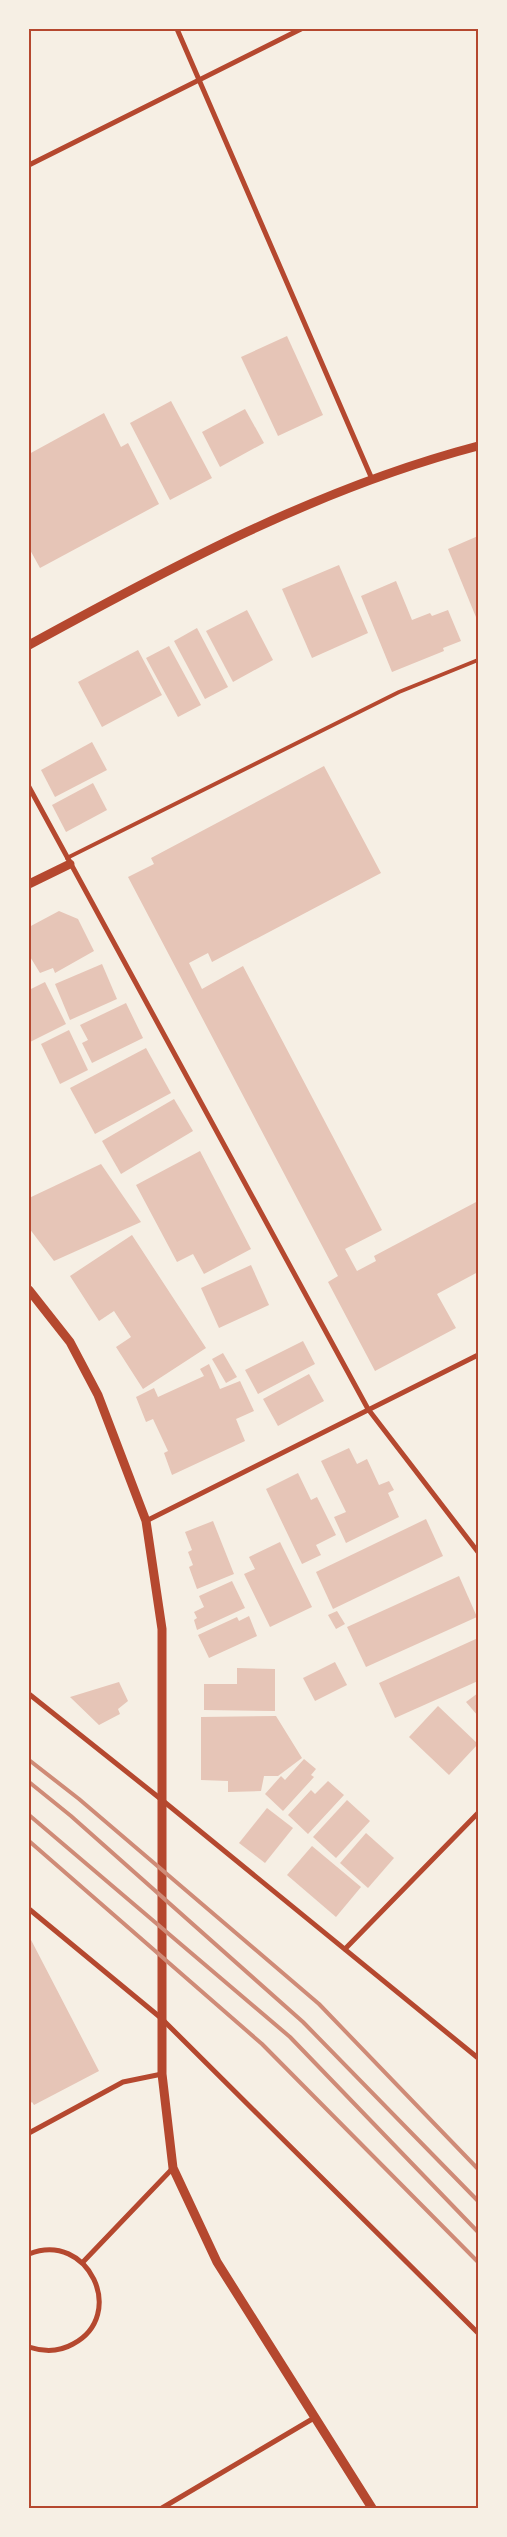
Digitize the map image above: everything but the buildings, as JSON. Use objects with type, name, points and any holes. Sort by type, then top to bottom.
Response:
[{"type":"street","points":[[177,29],[372,479]]},
{"type":"street","points":[[29,165],[301,29]]},
{"type":"street","points":[[29,645],[250,528],[372,479],[430,459],[478,446]]},
{"type":"street","points":[[29,787],[368,1409],[478,1552]]},
{"type":"street","points":[[29,884],[68,861]]},
{"type":"street","points":[[29,1290],[70,1342],[98,1395],[146,1521],[162,1629],[162,2074],[173,2168],[216,2262],[372,2508]]},
{"type":"street","points":[[146,1521],[478,1354]]},
{"type":"street","points":[[29,1694],[346,1949],[478,2058]]},
{"type":"street","points":[[346,1949],[478,1813]]},
{"type":"street","points":[[29,1910],[161,2018],[478,2333]]},
{"type":"street","points":[[29,2132],[123,2082],[162,2074]]},
{"type":"street","points":[[83,2262],[173,2168]]},
{"type":"street","points":[[29,2254],[38,2250],[54,2249],[69,2254],[83,2262],[94,2276],[99,2293],[98,2311],[92,2327],[81,2340],[65,2349],[48,2351],[29,2347]]},
{"type":"street","points":[[162,2508],[314,2418]]},
{"type":"lane","points":[[68,861],[399,692],[478,660]]},
{"type":"railway","points":[[29,1760],[79,1799],[319,2004],[478,2169]]},
{"type":"railway","points":[[29,1782],[71,1816],[303,2022],[478,2201]]},
{"type":"railway","points":[[29,1815],[290,2037],[478,2232]]},
{"type":"railway","points":[[29,1841],[262,2044],[478,2262]]}]
